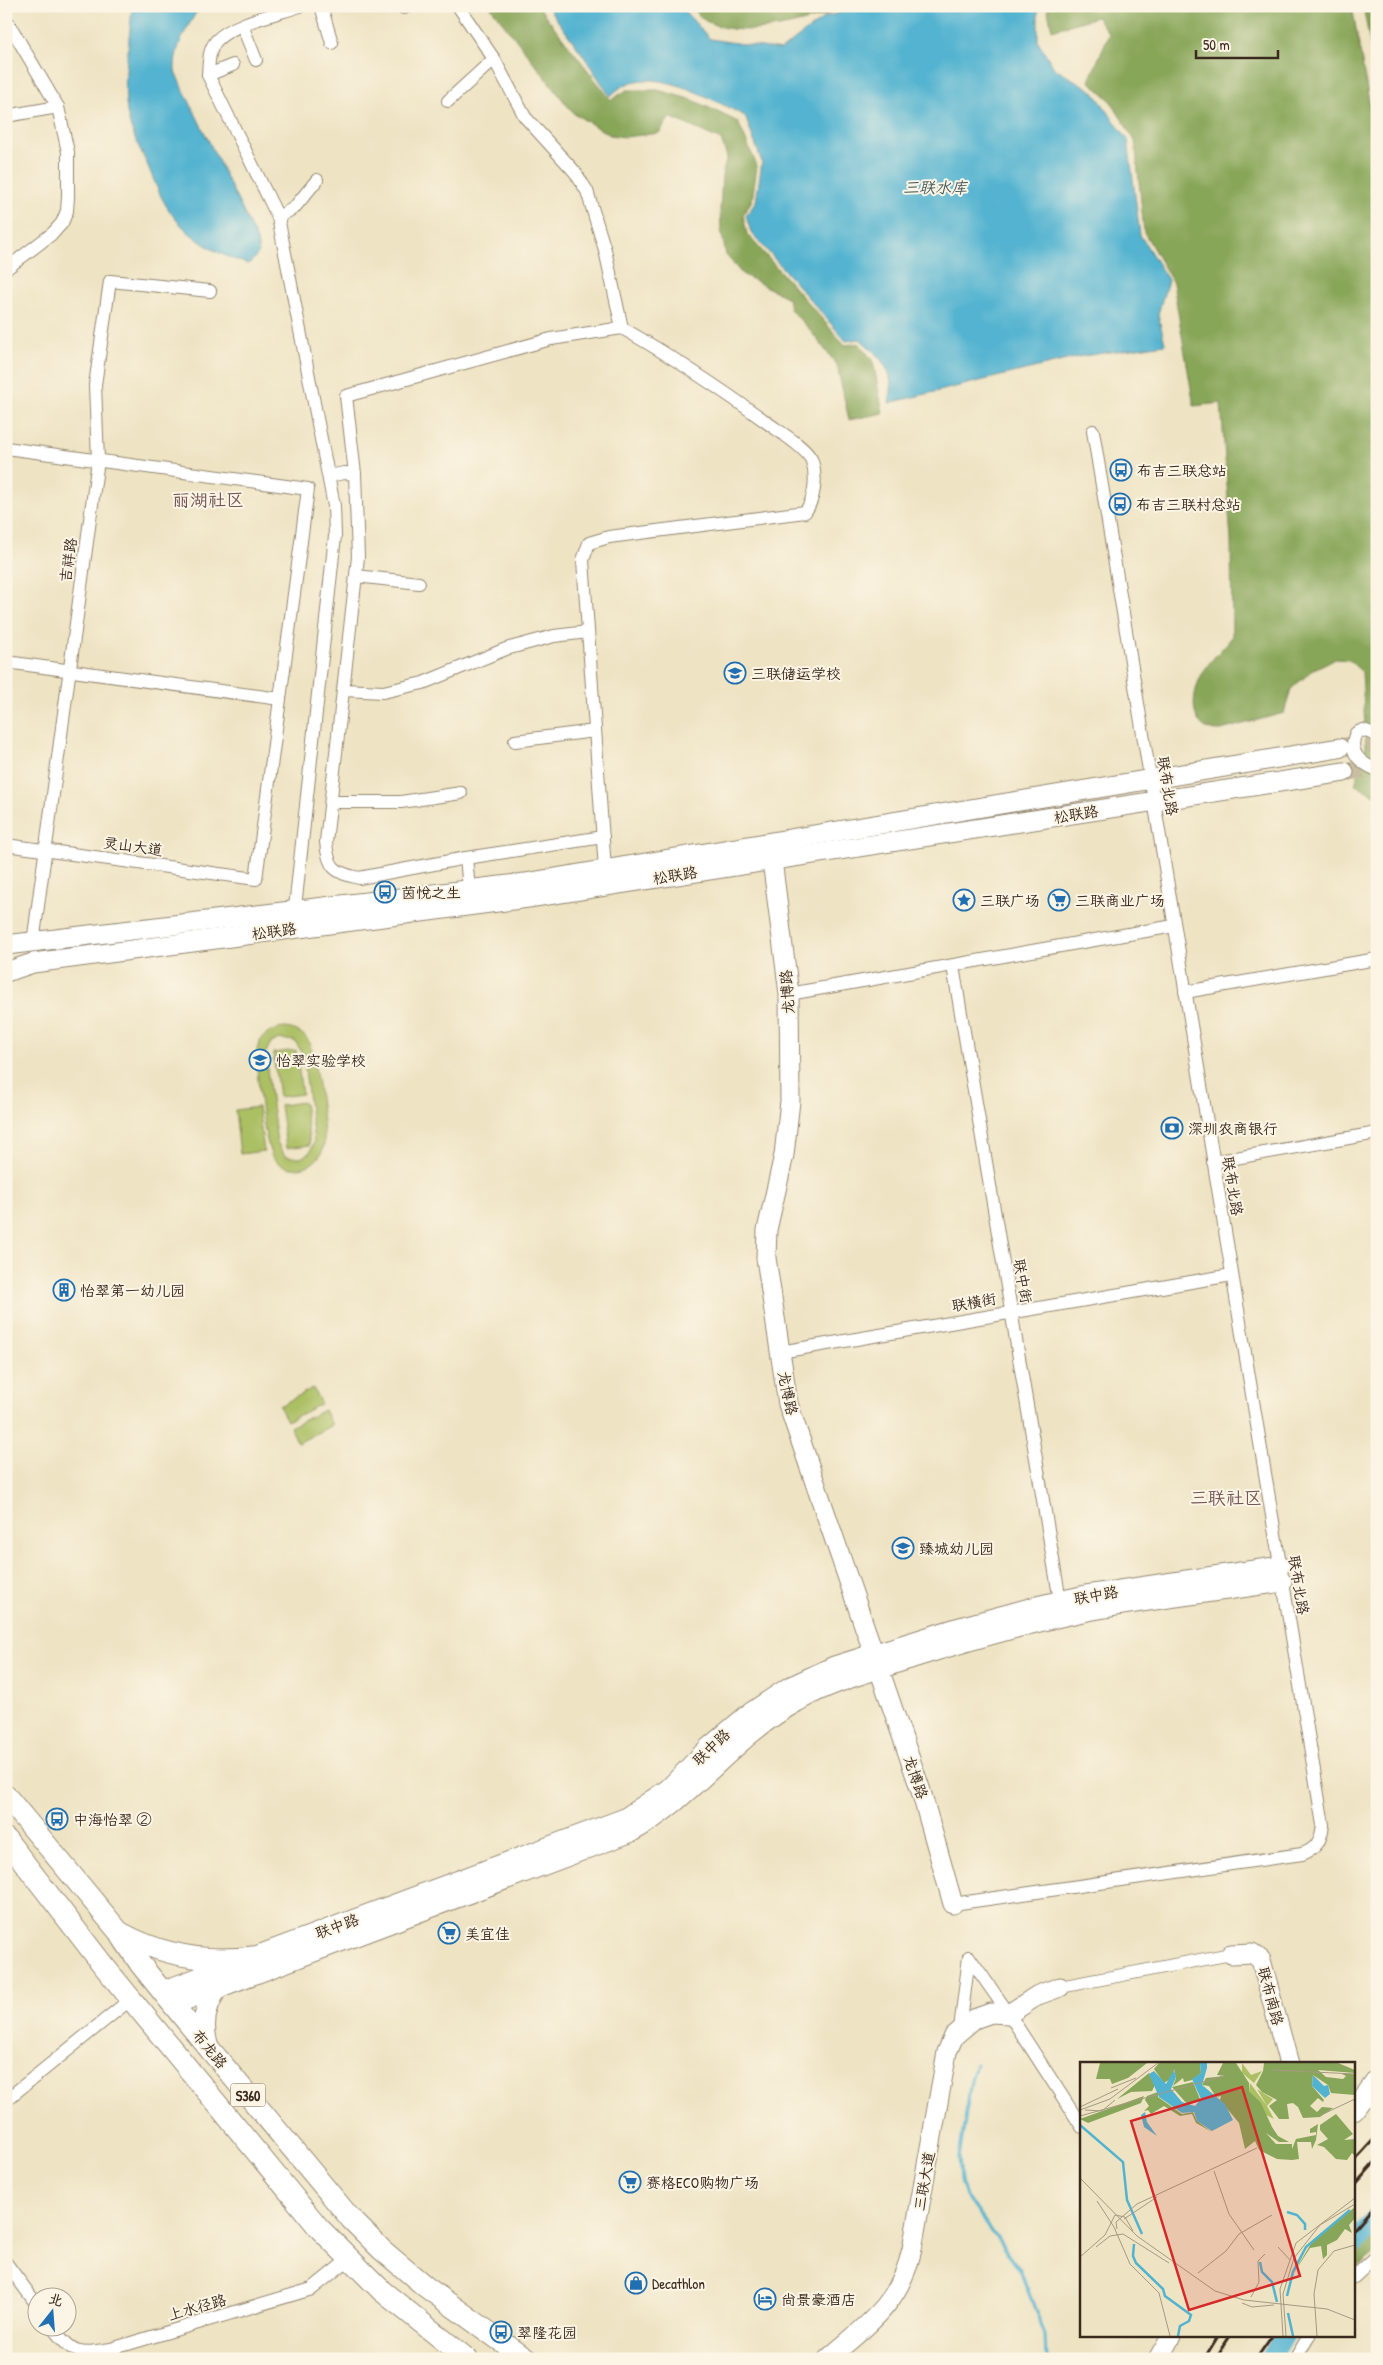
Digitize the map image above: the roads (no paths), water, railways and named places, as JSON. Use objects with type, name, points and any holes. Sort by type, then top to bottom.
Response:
[{"type":"main road","name":"布龙路","points":[[6,1796],[119,1932],[168,1998],[208,2047],[336,2202],[366,2235],[426,2287],[526,2359]]},
{"type":"main road","name":"布龙路","points":[[6,1839],[131,1999],[302,2209],[349,2259],[402,2309],[467,2359]]},
{"type":"main road","points":[[119,1932],[150,1947],[184,1957],[218,1960],[253,1957]]},
{"type":"main road","points":[[208,2047],[204,2021],[208,2004],[217,1988]]},
{"type":"street","points":[[294,920],[335,536],[334,506],[278,217],[208,75],[209,56],[216,41],[233,28],[300,6]]},
{"type":"street","points":[[321,6],[332,43]]},
{"type":"street","points":[[458,6],[494,59],[525,117],[575,172],[587,191],[605,250],[622,328]]},
{"type":"street","points":[[6,19],[58,108],[68,152],[67,211],[62,223],[53,233],[6,269]]},
{"type":"street","points":[[242,26],[256,60]]},
{"type":"street","points":[[448,101],[494,59]]},
{"type":"street","points":[[208,75],[233,65]]},
{"type":"street","points":[[6,116],[58,108]]},
{"type":"street","points":[[278,217],[294,208],[317,180]]},
{"type":"street","name":"吉祥路","points":[[33,942],[98,460],[95,385],[110,281],[210,291]]},
{"type":"street","points":[[603,837],[466,858],[359,878],[344,875],[333,868],[327,858],[326,842],[358,557],[355,474],[346,396],[551,339],[622,328],[714,384],[799,446],[812,460],[814,493],[812,503],[805,512],[609,537],[589,543],[583,560],[603,837],[605,869]]},
{"type":"street","name":"联布北路","points":[[952,1904],[1302,1854],[1318,1844],[1323,1826],[1092,431]]},
{"type":"street","points":[[6,448],[308,489],[280,699],[6,662]]},
{"type":"street","points":[[329,476],[344,473],[355,474]]},
{"type":"street","points":[[356,576],[419,583]]},
{"type":"street","points":[[344,690],[383,692],[423,684],[506,649],[554,636],[588,632]]},
{"type":"street","name":"灵山大道","points":[[6,845],[256,879],[280,699]]},
{"type":"street","points":[[1377,735],[1363,730],[1356,733],[1353,744],[1353,750],[1360,761],[1377,770]]},
{"type":"street","points":[[515,741],[595,731]]},
{"type":"street","name":"松联路","points":[[6,945],[528,898],[1150,779],[1339,748]]},
{"type":"street","name":"松联路","points":[[6,972],[33,963],[605,869],[771,851],[1154,802],[1344,772]]},
{"type":"street","points":[[332,802],[401,802],[461,794]]},
{"type":"street","name":"龙博路","points":[[771,851],[788,994],[789,1119],[766,1245],[767,1271],[788,1404],[932,1824],[952,1904]]},
{"type":"street","points":[[466,858],[469,890]]},
{"type":"street","points":[[788,994],[1174,926]]},
{"type":"street","points":[[1185,992],[1377,959]]},
{"type":"street","name":"联中街","points":[[953,966],[1060,1601]]},
{"type":"street","points":[[1213,1162],[1377,1133]]},
{"type":"street","name":"联横街","points":[[780,1352],[1232,1275]]},
{"type":"street","name":"联中路","points":[[168,1998],[217,1988],[632,1832],[678,1802],[738,1743],[776,1714],[877,1661],[988,1619],[1060,1601],[1281,1574]]},
{"type":"street","name":"联中路","points":[[168,1998],[253,1957],[624,1818],[668,1789],[728,1730],[767,1700],[818,1673],[1080,1613],[1281,1574]]},
{"type":"street","name":"联布南路","points":[[1232,1954],[1252,1953],[1262,1960],[1288,2062]]},
{"type":"street","points":[[1009,2014],[1038,1995],[1060,1987],[1232,1954]]},
{"type":"street","points":[[960,2029],[969,1957],[1009,2014],[1080,2124]]},
{"type":"street","points":[[6,2100],[131,1999]]},
{"type":"street","name":"三联大道","points":[[828,2359],[876,2318],[893,2298],[905,2274],[912,2249],[947,2052],[960,2029],[982,2015],[1009,2014]]},
{"type":"street","points":[[1356,2107],[1377,2079]]},
{"type":"street","points":[[1356,2275],[1377,2256]]},
{"type":"street","name":"上水径路","points":[[61,2338],[64,2342],[84,2354],[110,2349],[312,2289],[349,2259]]},
{"type":"street","points":[[6,2263],[28,2293]]},
{"type":"street","points":[[1158,2359],[1170,2338]]},
{"type":"street","points":[[1295,2359],[1308,2338]]},
{"type":"water","points":[[132,6],[198,6],[176,54],[175,72],[257,240],[259,253],[249,264],[215,251],[194,237],[176,220],[157,188],[133,133],[127,112],[125,87]]},
{"type":"water","name":"三联水库","points":[[547,6],[680,6],[710,39],[781,50],[825,17],[864,6],[1038,6],[1038,41],[1054,68],[1093,91],[1128,140],[1140,235],[1168,280],[1158,314],[1165,344],[1083,356],[889,403],[891,383],[889,374],[881,359],[860,339],[846,341],[751,232],[746,216],[756,202],[762,162],[745,116],[686,88],[653,80],[638,81],[625,85],[610,96]]},
{"type":"waterway","points":[[976,2064],[971,2081],[959,2158],[961,2180],[966,2196],[1020,2270],[1045,2335],[1046,2359]]},
{"type":"waterway","points":[[1356,2241],[1377,2217]]},
{"type":"waterway","points":[[1270,2359],[1283,2338]]},
{"type":"tunnel","points":[[1339,748],[1377,741]]},
{"type":"tunnel","points":[[1344,772],[1377,766]]},
{"type":"railway","points":[[1356,2159],[1377,2136]]},
{"type":"railway","points":[[1356,2184],[1377,2160]]},
{"type":"railway","points":[[1356,2227],[1377,2203]]},
{"type":"railway","points":[[1204,2359],[1217,2338]]},
{"type":"railway","points":[[1215,2359],[1229,2338]]},
{"type":"railway","points":[[1256,2359],[1271,2338]]},
{"type":"place","name":"布吉三联总站","points":[[1121,470]]},
{"type":"place","name":"布吉三联村总站","points":[[1120,504]]},
{"type":"place","name":"三联储运学校","points":[[735,673]]},
{"type":"place","name":"茵悦之生","points":[[385,892]]},
{"type":"place","name":"三联广场","points":[[964,900]]},
{"type":"place","name":"三联商业广场","points":[[1059,900]]},
{"type":"place","name":"怡翠实验学校","points":[[260,1060]]},
{"type":"place","name":"深圳农商银行","points":[[1172,1128]]},
{"type":"place","name":"怡翠第一幼儿园","points":[[64,1290]]},
{"type":"place","name":"臻城幼儿园","points":[[903,1548]]},
{"type":"place","name":"中海怡翠 ②","points":[[57,1819]]},
{"type":"place","name":"美宜佳","points":[[449,1933]]},
{"type":"place","name":"赛格ECO购物广场","points":[[630,2182]]},
{"type":"place","name":"Decathlon","points":[[636,2283]]},
{"type":"place","name":"尚景豪酒店","points":[[765,2299]]},
{"type":"place","name":"翠隆花园","points":[[501,2332]]},
{"type":"district","name":"丽湖社区","points":[[208,499]]},
{"type":"district","name":"三联社区","points":[[1226,1497]]}]
